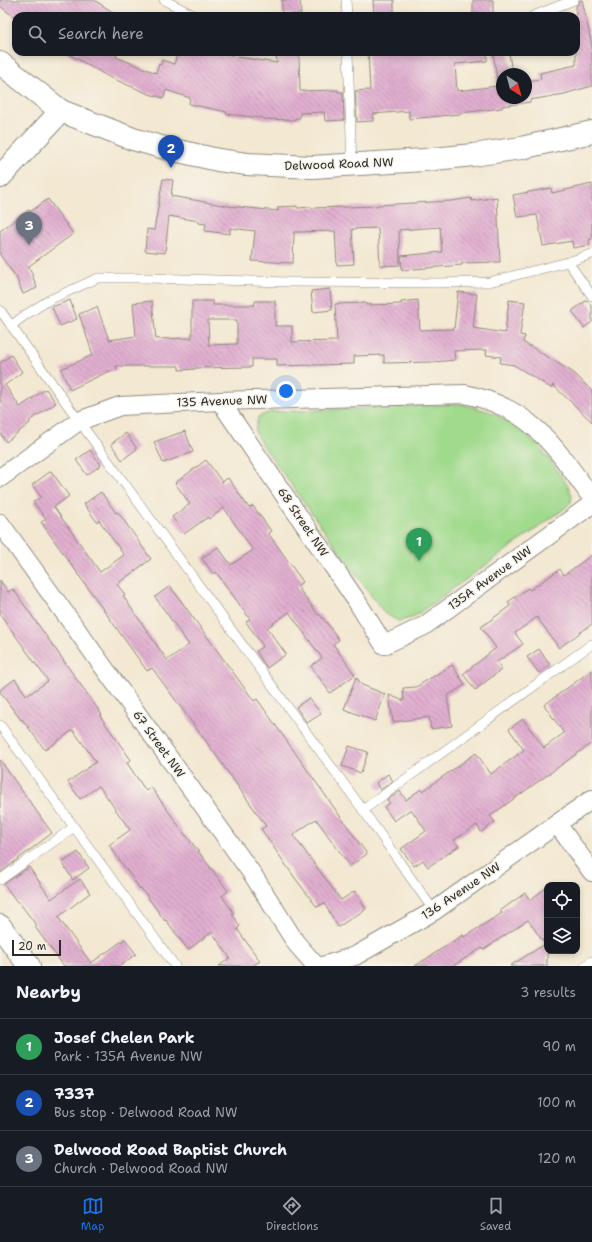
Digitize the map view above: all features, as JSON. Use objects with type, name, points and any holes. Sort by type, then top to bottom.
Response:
[{"type":"street","points":[[0,63],[61,111],[0,177]]},
{"type":"street","name":"Delwood Road NW","points":[[61,111],[133,139],[175,151],[218,160],[279,166],[312,167],[352,165],[473,155],[521,148],[592,132]]},
{"type":"street","name":"135 Avenue NW","points":[[0,478],[79,421],[120,406],[220,401],[465,394],[480,397],[496,403],[519,415],[537,429],[558,452],[592,498]]},
{"type":"street","name":"68 Street NW","points":[[220,401],[356,600],[384,646]]},
{"type":"street","name":"135A Avenue NW","points":[[384,646],[424,626],[592,504]]},
{"type":"street","name":"67 Street NW","points":[[0,523],[253,875],[296,943],[316,966]]},
{"type":"street","name":"136 Avenue NW","points":[[322,966],[355,956],[434,911],[592,799]]},
{"type":"street","points":[[557,824],[592,872]]},
{"type":"street","points":[[0,926],[29,966]]},
{"type":"lane","points":[[164,0],[188,12]]},
{"type":"lane","points":[[346,0],[347,12]]},
{"type":"lane","points":[[543,12],[574,0]]},
{"type":"lane","points":[[348,56],[352,165]]},
{"type":"lane","points":[[11,326],[49,300],[98,278],[438,284],[489,282],[568,262],[592,254]]},
{"type":"lane","points":[[568,262],[592,296]]},
{"type":"lane","points":[[0,310],[79,421],[363,810],[434,911]]},
{"type":"lane","points":[[363,810],[592,644]]},
{"type":"lane","points":[[0,725],[175,966]]},
{"type":"lane","points":[[0,880],[74,827]]},
{"type":"lane","points":[[586,966],[592,961]]},
{"type":"green space","points":[[462,404],[491,412],[519,427],[541,448],[568,486],[572,495],[571,502],[564,509],[412,618],[398,621],[384,613],[261,443],[255,431],[258,417],[270,412]]},
{"type":"building","points":[[0,0],[94,0],[113,12],[12,12],[12,15],[0,6]]},
{"type":"building","points":[[282,0],[300,0],[301,12],[282,12]]},
{"type":"building","points":[[373,0],[394,0],[394,12],[374,12]]},
{"type":"building","points":[[473,0],[493,0],[493,12],[473,12]]},
{"type":"building","points":[[580,0],[582,0],[592,46],[592,86],[564,94],[532,100],[532,80],[541,79],[540,73],[576,65],[576,56],[580,56],[580,12],[576,12],[576,6]]},
{"type":"building","points":[[72,56],[116,56],[156,73],[162,60],[174,64],[177,56],[231,56],[277,63],[276,56],[299,56],[300,91],[338,90],[338,92],[343,92],[344,120],[325,121],[324,112],[300,113],[300,118],[295,118],[295,120],[263,119],[226,114],[227,112],[189,104],[190,98],[166,90],[164,98],[149,94],[109,77]]},
{"type":"building","points":[[368,56],[487,56],[487,61],[455,64],[457,91],[496,86],[496,104],[516,104],[502,106],[502,108],[460,114],[409,119],[409,111],[373,114],[373,121],[357,122],[355,91],[370,90]]},
{"type":"building","points":[[494,56],[510,56],[511,68],[496,68],[496,72]]},
{"type":"building","points":[[163,179],[173,180],[171,196],[228,206],[278,211],[278,207],[297,206],[297,208],[311,208],[377,206],[451,201],[471,198],[472,201],[497,197],[500,262],[462,263],[462,265],[402,270],[401,256],[442,252],[440,227],[399,230],[400,265],[380,266],[378,228],[352,229],[354,264],[337,265],[335,231],[294,232],[293,263],[252,261],[255,231],[230,228],[230,234],[205,231],[206,224],[198,223],[199,221],[169,216],[165,253],[145,251],[147,229],[154,230]]},
{"type":"building","points":[[592,184],[592,239],[589,240],[590,245],[573,248],[572,241],[543,246],[537,215],[517,217],[513,195],[551,188],[552,193]]},
{"type":"building","points":[[48,199],[73,234],[29,266],[37,288],[23,294],[16,277],[0,255],[0,231],[29,210],[30,212]]},
{"type":"building","points":[[330,289],[332,310],[313,312],[311,291]]},
{"type":"building","points":[[458,292],[477,294],[473,328],[505,333],[509,300],[525,302],[520,335],[525,336],[523,342],[574,373],[592,391],[592,422],[553,385],[551,388],[514,365],[500,363],[501,357],[486,355],[487,350],[454,351],[455,360],[434,362],[384,363],[384,355],[354,356],[354,364],[277,366],[277,359],[252,359],[252,367],[195,368],[179,370],[179,366],[116,366],[117,370],[107,372],[70,390],[61,369],[93,355],[79,314],[97,307],[109,340],[136,336],[133,303],[152,301],[156,339],[192,338],[192,301],[213,301],[213,305],[255,305],[255,301],[275,301],[275,326],[292,326],[292,342],[337,341],[335,304],[401,304],[401,302],[418,300],[420,330],[454,329]],"holes":[[[208,320],[237,320],[237,344],[209,345]]]},
{"type":"building","points":[[70,300],[77,319],[60,326],[52,307]]},
{"type":"building","points":[[587,300],[592,307],[592,322],[584,328],[572,311]]},
{"type":"building","points":[[11,355],[22,372],[5,385],[20,407],[46,389],[56,403],[29,421],[30,423],[6,442],[0,433],[0,363]]},
{"type":"building","points":[[185,431],[193,452],[163,463],[154,442]]},
{"type":"building","points":[[126,433],[137,449],[122,460],[111,444]]},
{"type":"building","points":[[90,450],[101,465],[87,475],[76,460]]},
{"type":"building","points":[[206,460],[222,482],[228,478],[249,508],[253,506],[271,531],[268,533],[303,582],[297,586],[318,615],[319,614],[327,623],[339,640],[333,644],[355,675],[330,693],[311,666],[322,658],[289,612],[267,628],[286,654],[267,668],[256,651],[263,646],[246,622],[250,619],[216,572],[213,574],[202,558],[218,547],[231,565],[253,550],[224,508],[184,534],[172,517],[190,504],[175,483]]},
{"type":"building","points":[[51,471],[69,496],[54,507],[100,572],[124,555],[99,520],[97,522],[84,504],[101,492],[116,513],[118,512],[151,559],[117,584],[125,595],[123,596],[167,660],[189,645],[155,597],[170,586],[254,701],[257,699],[367,854],[350,866],[316,819],[293,835],[341,900],[355,891],[366,909],[338,927],[324,903],[317,907],[295,878],[261,829],[266,826],[218,758],[152,668],[147,671],[41,522],[46,519],[33,502],[41,497],[32,485]]},
{"type":"building","points":[[592,555],[592,624],[559,648],[537,617],[515,633],[523,644],[497,662],[502,669],[475,690],[463,674],[496,648],[481,627],[510,606],[508,602],[528,588],[530,590],[560,569],[564,575]]},
{"type":"building","points":[[0,580],[8,592],[13,589],[102,715],[100,716],[131,760],[127,763],[146,791],[151,787],[228,891],[222,896],[234,913],[232,914],[240,926],[237,929],[260,961],[252,966],[219,966],[230,958],[212,932],[188,950],[141,888],[140,889],[109,845],[130,830],[99,786],[80,799],[68,782],[96,762],[73,730],[45,750],[0,692],[0,690],[15,679],[26,695],[48,681],[0,614]]},
{"type":"building","points":[[539,649],[550,665],[539,673],[527,657]]},
{"type":"building","points":[[452,665],[465,685],[447,696],[452,726],[431,729],[429,717],[393,722],[389,695],[404,701],[403,688],[416,687]]},
{"type":"building","points":[[592,670],[592,743],[490,816],[495,822],[481,832],[477,825],[454,840],[459,846],[428,867],[423,860],[414,866],[401,849],[426,831],[411,809],[394,821],[384,807],[390,803],[387,800],[400,791],[406,800],[421,789],[423,791],[476,753],[491,774],[524,750],[509,729],[523,719],[544,748],[564,733],[544,705]]},
{"type":"building","points":[[356,677],[362,685],[385,694],[375,721],[344,709]]},
{"type":"building","points":[[309,698],[321,714],[307,723],[296,707]]},
{"type":"building","points":[[349,746],[368,752],[361,773],[342,766]]},
{"type":"building","points":[[0,760],[52,833],[0,873]]},
{"type":"building","points":[[388,774],[393,781],[380,790],[376,783]]},
{"type":"building","points":[[78,852],[89,868],[73,880],[62,863]]},
{"type":"building","points":[[29,867],[51,899],[80,879],[90,893],[58,917],[91,963],[125,939],[136,954],[120,966],[64,966],[35,927],[37,926],[4,884]]},
{"type":"building","points":[[544,889],[544,943],[528,920],[483,950],[482,948],[453,966],[415,966],[463,935],[464,937],[502,913],[500,911],[525,893],[530,900]]},
{"type":"building","points":[[544,945],[544,954],[547,954],[547,966],[510,966]]},
{"type":"place","name":"7337","points":[[171,168]]},
{"type":"place","name":"Delwood Road Baptist Church","points":[[29,245]]},
{"type":"place","name":"Josef Chelen Park","points":[[419,561]]}]
